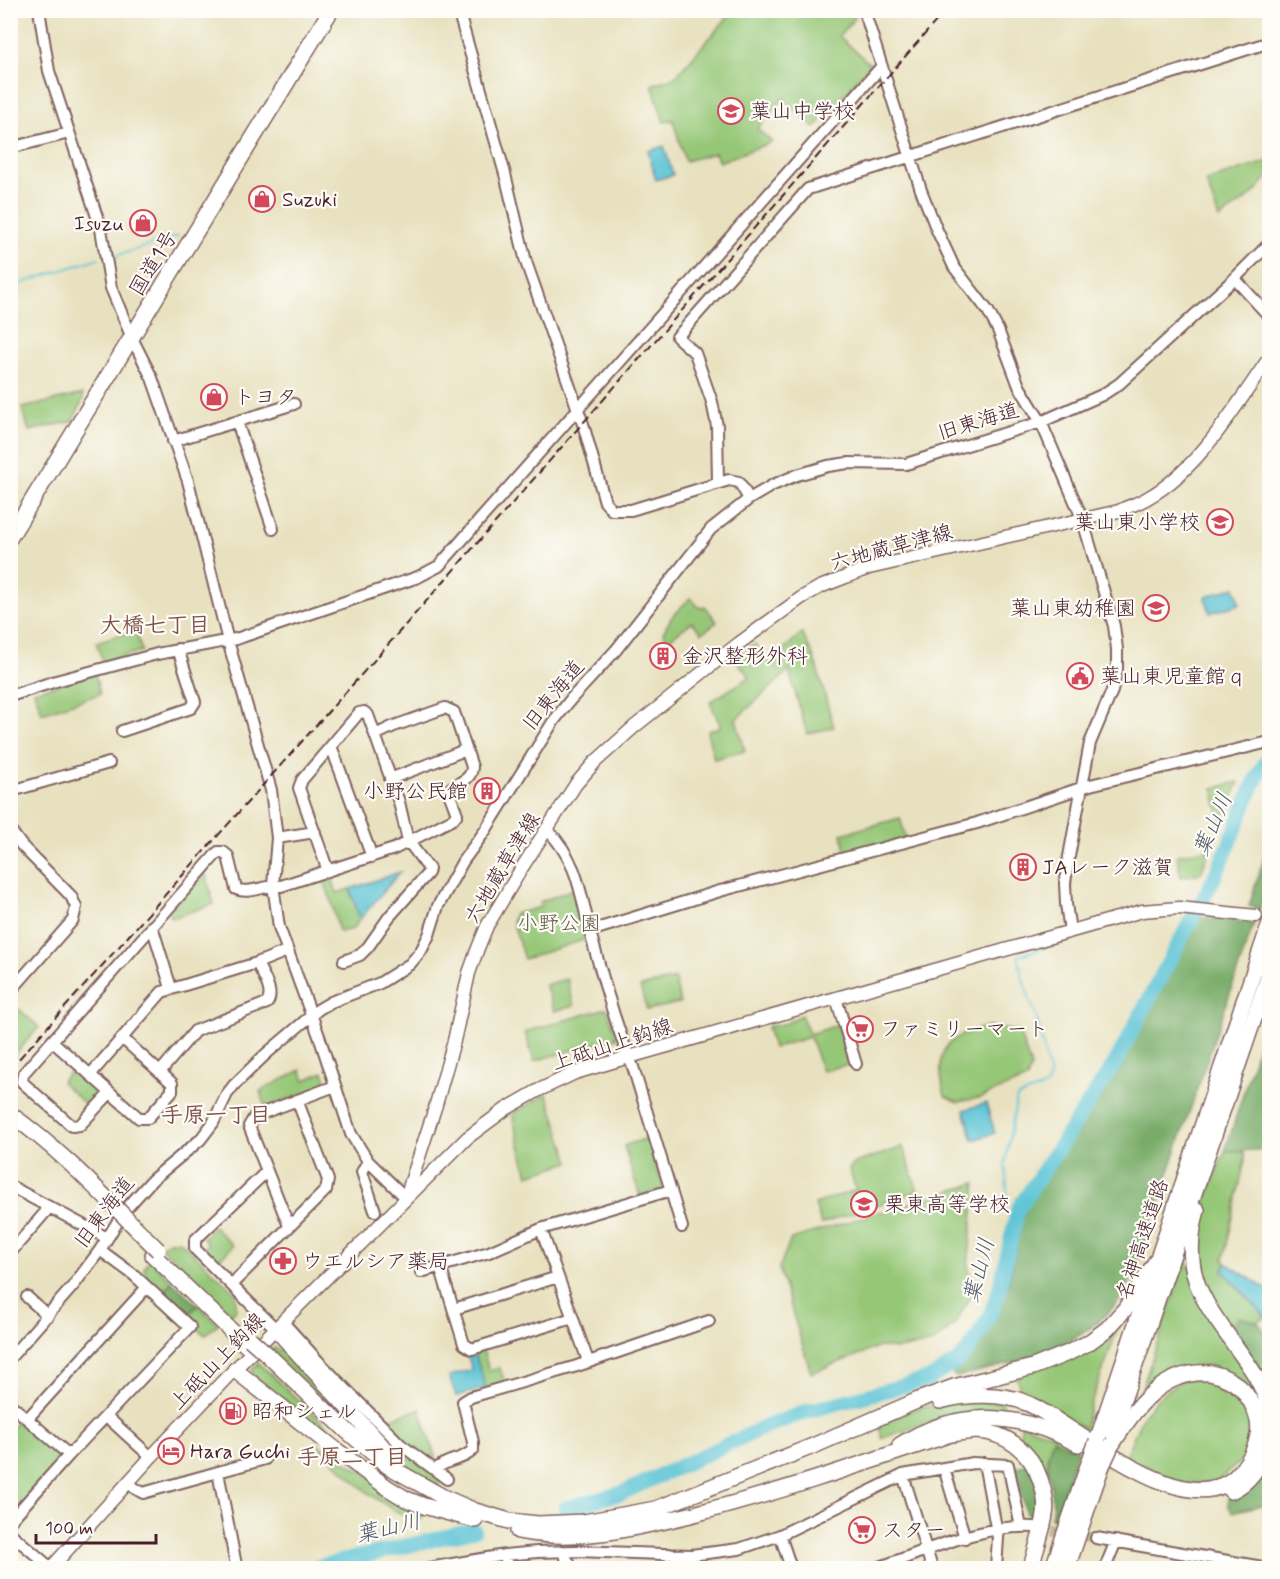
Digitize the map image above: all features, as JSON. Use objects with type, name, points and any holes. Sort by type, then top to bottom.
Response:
[{"type":"highway","name":"国道1号","points":[[10,537],[331,10]]},
{"type":"highway","name":"名神高速道路","points":[[1105,1445],[1157,1260],[1263,920]]},
{"type":"highway","name":"名神高速道路","points":[[1053,1569],[1095,1464],[1105,1445],[1269,972]]},
{"type":"highway","points":[[1269,972],[1196,1213],[1190,1249],[1198,1289],[1208,1309],[1262,1386],[1269,1412]]},
{"type":"highway","points":[[10,1114],[36,1132],[70,1163],[155,1253]]},
{"type":"highway","points":[[10,1125],[46,1154],[248,1342],[388,1466],[475,1511],[509,1521],[538,1524],[584,1522],[656,1509],[885,1416],[921,1399],[954,1387],[1042,1364],[1088,1343],[1107,1329],[1125,1309],[1157,1260]]},
{"type":"highway","points":[[279,1325],[380,1446],[423,1486]]},
{"type":"highway","points":[[266,1358],[343,1437],[382,1470],[414,1491],[460,1515]]},
{"type":"highway","points":[[235,1370],[336,1450],[406,1499],[490,1525],[539,1535],[607,1533],[742,1502],[951,1434],[979,1431],[996,1435],[1013,1442],[1028,1454],[1037,1468],[1045,1492],[1046,1514],[1031,1569]]},
{"type":"highway","points":[[885,1416],[955,1397],[982,1395],[1008,1398],[1035,1407],[1152,1478],[1187,1490],[1208,1490],[1235,1478],[1253,1452],[1259,1434],[1257,1417],[1243,1390],[1230,1380],[1215,1374],[1197,1372],[1182,1375],[1161,1386],[1141,1402],[1105,1445]]},
{"type":"highway","points":[[879,1458],[915,1435],[937,1425],[964,1419],[1003,1418],[1026,1422],[1062,1436],[1148,1487],[1182,1498],[1202,1499],[1220,1496],[1235,1490],[1248,1479],[1266,1453],[1269,1440]]},
{"type":"highway","name":"名神高速道路","points":[[1066,1569],[1095,1464]]},
{"type":"main road","name":"六地蔵草津線","points":[[406,1198],[454,1041],[469,973],[487,926],[576,784],[616,743],[738,644],[801,598],[820,587],[869,568],[1119,511],[1149,498],[1192,463],[1269,357]]},
{"type":"main road","name":"上砥山上鈎線","points":[[51,1568],[151,1457],[235,1370],[467,1138],[506,1109],[539,1090],[575,1073],[628,1057],[1142,911],[1179,908],[1208,909],[1263,920]]},
{"type":"street","points":[[39,10],[49,71],[101,229],[111,288],[152,378],[188,481],[199,517],[228,641],[271,790],[277,838],[273,885],[279,927],[351,1134],[368,1161],[406,1198]]},
{"type":"street","points":[[864,10],[921,190],[954,267],[988,311],[998,330],[1019,386],[1041,422],[1082,518],[1114,626],[1117,670],[1112,691],[1090,743],[1077,805],[1065,883],[1065,904],[1070,931]]},
{"type":"street","points":[[459,11],[505,174],[526,262],[583,424],[605,502],[612,510],[631,510],[729,480],[739,482],[749,499]]},
{"type":"street","points":[[718,483],[717,426],[712,402],[695,353],[677,337],[808,189],[1269,42]]},
{"type":"street","points":[[10,696],[95,669],[178,649],[228,641],[410,580],[439,566],[881,67]]},
{"type":"street","points":[[10,148],[69,133]]},
{"type":"street","name":"旧東海道","points":[[10,1358],[73,1286],[100,1250],[125,1210],[152,1180],[200,1140],[213,1123],[226,1094],[234,1085],[311,1015],[332,1002],[393,976],[410,964],[421,951],[429,935],[438,906],[463,861],[490,824],[553,722],[616,650],[711,529],[749,499],[789,479],[828,466],[854,462],[906,464],[1041,422],[1102,394],[1119,384],[1235,279],[1269,243]]},
{"type":"street","points":[[1235,279],[1269,317]]},
{"type":"street","points":[[173,441],[294,404]]},
{"type":"street","points":[[237,422],[273,529]]},
{"type":"street","points":[[122,731],[192,708],[195,702],[178,649]]},
{"type":"street","points":[[110,1093],[80,1125],[72,1126],[22,1082],[23,1074],[218,852],[223,852],[228,856],[236,889],[244,892],[273,885],[281,886],[372,857],[453,819],[456,814],[449,793],[451,788],[470,777],[472,773],[454,712],[450,708],[445,708],[375,735]]},
{"type":"street","points":[[328,871],[299,788],[302,780],[331,746],[359,714],[364,712],[368,715],[399,802],[408,842],[429,869],[389,917],[369,947],[360,955],[344,961]]},
{"type":"street","points":[[590,931],[720,891],[977,824],[1082,788],[1227,750],[1269,742]]},
{"type":"street","points":[[331,746],[372,857]]},
{"type":"street","points":[[390,779],[465,750]]},
{"type":"street","points":[[10,789],[15,790],[109,763]]},
{"type":"street","points":[[548,829],[564,849],[577,873],[590,931],[624,1048],[682,1227]]},
{"type":"street","points":[[10,830],[22,846],[71,896],[76,908],[73,920],[10,992]]},
{"type":"street","points":[[277,838],[315,832]]},
{"type":"street","points":[[152,927],[171,988]]},
{"type":"street","points":[[90,1075],[162,992],[257,963],[287,951]]},
{"type":"street","points":[[160,1072],[195,1031],[267,1003],[271,994],[257,963]]},
{"type":"street","points":[[836,998],[856,1064]]},
{"type":"street","points":[[52,1041],[139,1118],[148,1118],[172,1091],[172,1083],[122,1038]]},
{"type":"street","points":[[289,1227],[249,1126],[255,1116],[335,1086]]},
{"type":"street","points":[[232,1284],[326,1190],[328,1180],[297,1100]]},
{"type":"street","points":[[368,1161],[362,1172],[375,1211]]},
{"type":"street","points":[[267,1171],[195,1240],[195,1249],[319,1362],[400,1444],[447,1479]]},
{"type":"street","points":[[10,1186],[107,1238]]},
{"type":"street","points":[[421,1272],[489,1252],[541,1229],[671,1190]]},
{"type":"street","points":[[10,1253],[49,1208]]},
{"type":"street","points":[[541,1229],[588,1361]]},
{"type":"street","points":[[10,1521],[190,1327],[147,1287],[100,1250]]},
{"type":"street","points":[[440,1266],[464,1344],[472,1349],[573,1318]]},
{"type":"street","points":[[454,1309],[558,1277]]},
{"type":"street","points":[[28,1418],[147,1287]]},
{"type":"street","points":[[27,1297],[48,1316]]},
{"type":"street","points":[[435,1470],[444,1462],[467,1456],[473,1450],[463,1402],[471,1397],[709,1321]]},
{"type":"street","points":[[10,1404],[69,1455]]},
{"type":"street","points":[[106,1416],[151,1457]]},
{"type":"street","points":[[128,1482],[143,1493],[265,1459]]},
{"type":"street","points":[[435,1568],[505,1555],[562,1551],[691,1555],[739,1549],[780,1535],[903,1475],[973,1463],[1008,1465],[1021,1527]]},
{"type":"street","points":[[984,1463],[997,1529],[996,1569]]},
{"type":"street","points":[[944,1468],[965,1538]]},
{"type":"street","points":[[218,1472],[236,1565]]},
{"type":"street","points":[[903,1475],[932,1569]]},
{"type":"street","points":[[877,1569],[997,1529],[1034,1527]]},
{"type":"street","points":[[10,1533],[51,1568]]},
{"type":"street","points":[[780,1535],[791,1569]]},
{"type":"street","points":[[1096,1538],[1268,1569]]},
{"type":"street","points":[[1105,1569],[1116,1541]]},
{"type":"street","points":[[562,1551],[572,1569]]},
{"type":"street","points":[[669,1554],[671,1569]]},
{"type":"street","points":[[505,1555],[509,1569]]},
{"type":"green space","points":[[734,10],[853,11],[855,18],[839,36],[870,64],[815,128],[783,99],[757,129],[772,142],[719,162],[715,153],[685,161],[673,120],[664,122],[652,85],[676,76]]},
{"type":"green space","points":[[1269,161],[1269,176],[1252,195],[1219,219],[1206,181]]},
{"type":"green space","points":[[83,394],[73,421],[29,431],[22,408]]},
{"type":"green space","points":[[690,598],[700,608],[705,606],[717,622],[702,633],[692,622],[668,640],[663,633],[671,618]]},
{"type":"green space","points":[[135,630],[142,651],[103,662],[96,642]]},
{"type":"green space","points":[[802,633],[814,657],[834,727],[807,734],[789,671],[736,719],[745,751],[714,759],[707,732],[719,728],[720,725],[710,702],[750,677],[735,659],[755,644],[769,662]]},
{"type":"green space","points":[[95,674],[100,694],[42,713],[34,691]]},
{"type":"green space","points":[[1239,783],[1221,821],[1213,788]]},
{"type":"green space","points":[[900,818],[906,839],[846,854],[842,834]]},
{"type":"green space","points":[[1269,842],[1269,881],[1260,909],[1249,906]]},
{"type":"green space","points":[[1210,849],[1201,873],[1181,877],[1177,855]]},
{"type":"green space","points":[[205,872],[214,904],[172,918],[168,914]]},
{"type":"green space","points":[[332,878],[337,893],[350,889],[360,919],[353,929],[339,932],[324,881]]},
{"type":"green space","name":"小野公園","points":[[576,888],[587,939],[524,959],[512,920],[515,914],[541,907],[540,902]]},
{"type":"green space","points":[[1197,917],[1254,923],[1138,1262],[1125,1291],[1104,1317],[1066,1343],[1024,1359],[956,1377],[951,1372],[972,1350],[992,1320],[1009,1283],[1021,1223],[1030,1197],[1119,1069]]},
{"type":"green space","points":[[567,979],[574,1006],[554,1011],[545,985]]},
{"type":"green space","points":[[675,979],[680,1003],[647,1010],[640,987]]},
{"type":"green space","points":[[10,1004],[13,1004],[39,1027],[11,1059]]},
{"type":"green space","points":[[607,1008],[617,1038],[534,1061],[525,1032]]},
{"type":"green space","points":[[1269,1011],[1269,1149],[1225,1152]]},
{"type":"green space","points":[[801,1015],[810,1034],[838,1025],[850,1064],[822,1071],[810,1037],[773,1048],[767,1027],[787,1023]]},
{"type":"green space","points":[[989,1026],[1019,1032],[1031,1067],[1027,1079],[979,1098],[958,1102],[945,1096],[940,1067],[946,1048],[961,1035]]},
{"type":"green space","points":[[74,1066],[100,1089],[86,1105],[61,1082]]},
{"type":"green space","points":[[301,1070],[305,1080],[323,1072],[326,1079],[323,1086],[266,1108],[260,1091]]},
{"type":"green space","points":[[547,1094],[570,1162],[528,1175],[513,1120],[514,1112]]},
{"type":"green space","points":[[647,1138],[663,1186],[662,1189],[640,1196],[624,1146]]},
{"type":"green space","points":[[903,1147],[918,1191],[821,1224],[815,1204],[856,1190],[849,1169],[855,1163]]},
{"type":"green space","points":[[1225,1152],[1244,1152],[1245,1159],[1224,1259],[1226,1263],[1223,1268],[1231,1281],[1266,1317],[1258,1322],[1239,1317],[1231,1327],[1214,1305],[1203,1284],[1198,1263],[1197,1242],[1200,1221]]},
{"type":"green space","points":[[976,1183],[968,1265],[972,1292],[956,1323],[933,1343],[897,1349],[879,1347],[811,1373],[779,1268],[791,1239]]},
{"type":"green space","points":[[214,1226],[233,1246],[215,1263],[202,1251],[208,1244],[203,1238]]},
{"type":"green space","points":[[169,1241],[180,1241],[236,1293],[236,1310],[231,1314],[161,1247]]},
{"type":"green space","points":[[1186,1242],[1187,1262],[1249,1370],[1264,1403],[1265,1419],[1212,1366],[1184,1367],[1161,1378],[1146,1391],[1141,1391],[1183,1267],[1178,1264]]},
{"type":"green space","points":[[150,1259],[172,1282],[161,1292],[146,1278],[144,1268]]},
{"type":"green space","points":[[172,1282],[198,1305],[186,1317],[163,1295]]},
{"type":"green space","points":[[198,1305],[218,1324],[205,1335],[186,1317]]},
{"type":"green space","points":[[1239,1317],[1258,1322],[1270,1339],[1269,1388],[1257,1365],[1231,1327]]},
{"type":"green space","points":[[1119,1325],[1088,1412],[1085,1429],[1021,1395],[1016,1374]]},
{"type":"green space","points":[[273,1348],[289,1352],[356,1426],[352,1429],[270,1350]]},
{"type":"green space","points":[[483,1350],[489,1371],[500,1368],[505,1383],[486,1388],[474,1352]]},
{"type":"green space","points":[[258,1363],[359,1455],[355,1459],[253,1376],[252,1370]]},
{"type":"green space","points":[[1187,1377],[1226,1382],[1247,1403],[1253,1433],[1246,1457],[1216,1482],[1184,1484],[1125,1457],[1143,1415],[1161,1395]]},
{"type":"green space","points":[[331,1380],[402,1453],[442,1479],[439,1487],[423,1477],[394,1452]]},
{"type":"green space","points":[[953,1400],[1003,1402],[1003,1410],[956,1415],[882,1438],[881,1431],[876,1425],[911,1410]]},
{"type":"green space","points":[[420,1409],[435,1461],[413,1450],[385,1420]]},
{"type":"green space","points":[[21,1417],[63,1454],[11,1515],[11,1429]]},
{"type":"green space","points":[[1021,1424],[1057,1436],[1047,1458],[1047,1471],[1037,1453],[1020,1438]]},
{"type":"green space","points":[[1053,1439],[1078,1449],[1055,1519],[1051,1518],[1053,1507],[1048,1469],[1049,1450]]},
{"type":"green space","points":[[317,1444],[426,1511],[419,1521],[390,1508],[364,1489]]},
{"type":"green space","points":[[1269,1458],[1269,1507],[1259,1506],[1232,1512],[1228,1505],[1229,1497]]},
{"type":"green space","points":[[1028,1463],[1038,1483],[1039,1514],[1026,1514],[1016,1468]]},
{"type":"water","points":[[664,146],[673,175],[656,180],[648,151]]},
{"type":"water","points":[[1235,587],[1240,604],[1210,613],[1205,597]]},
{"type":"water","points":[[400,872],[360,919],[350,889]]},
{"type":"water","points":[[986,1103],[995,1133],[973,1140],[964,1110]]},
{"type":"water","points":[[1226,1263],[1269,1291],[1269,1311],[1266,1317],[1223,1271]]},
{"type":"water","points":[[474,1352],[486,1388],[456,1396],[449,1376],[472,1370],[467,1354]]},
{"type":"waterway","points":[[116,256],[178,236]]},
{"type":"waterway","points":[[10,287],[99,258]]},
{"type":"waterway","name":"葉山川","points":[[566,1508],[622,1493],[765,1427],[808,1411],[929,1379],[958,1361],[971,1347],[990,1315],[998,1294],[1018,1209],[1115,1063],[1210,887],[1255,782],[1270,756]]},
{"type":"waterway","points":[[1008,1204],[1005,1164],[1017,1097],[1046,1086],[1050,1078],[1037,1019],[1023,980],[1018,956],[1068,940]]},
{"type":"waterway","name":"葉山川","points":[[1015,1222],[1018,1209]]},
{"type":"waterway","name":"葉山川","points":[[313,1568],[474,1530]]},
{"type":"tunnel","points":[[1037,1528],[1096,1538]]},
{"type":"railway","points":[[10,1069],[378,656],[946,10]]},
{"type":"place","name":"葉山中学校","points":[[731,111]]},
{"type":"place","name":"Suzuki","points":[[262,199]]},
{"type":"place","name":"Isuzu","points":[[143,223]]},
{"type":"place","name":"トヨタ","points":[[214,397]]},
{"type":"place","name":"葉山東小学校","points":[[1220,522]]},
{"type":"place","name":"葉山東幼稚園","points":[[1156,608]]},
{"type":"place","name":"金沢整形外科","points":[[663,656]]},
{"type":"place","name":"葉山東児童館ｑ","points":[[1080,676]]},
{"type":"place","name":"小野公民館","points":[[487,791]]},
{"type":"place","name":"JAレーク滋賀","points":[[1023,867]]},
{"type":"place","name":"ファミリーマート","points":[[860,1029]]},
{"type":"place","name":"栗東高等学校","points":[[864,1204]]},
{"type":"place","name":"ウエルシア薬局","points":[[283,1261]]},
{"type":"place","name":"昭和シェル","points":[[233,1411]]},
{"type":"place","name":"Hara Guchi","points":[[171,1451]]},
{"type":"place","name":"スター","points":[[862,1530]]},
{"type":"district","name":"大橋七丁目","points":[[155,624]]},
{"type":"district","name":"手原一丁目","points":[[216,1114]]},
{"type":"district","name":"手原二丁目","points":[[352,1456]]}]
